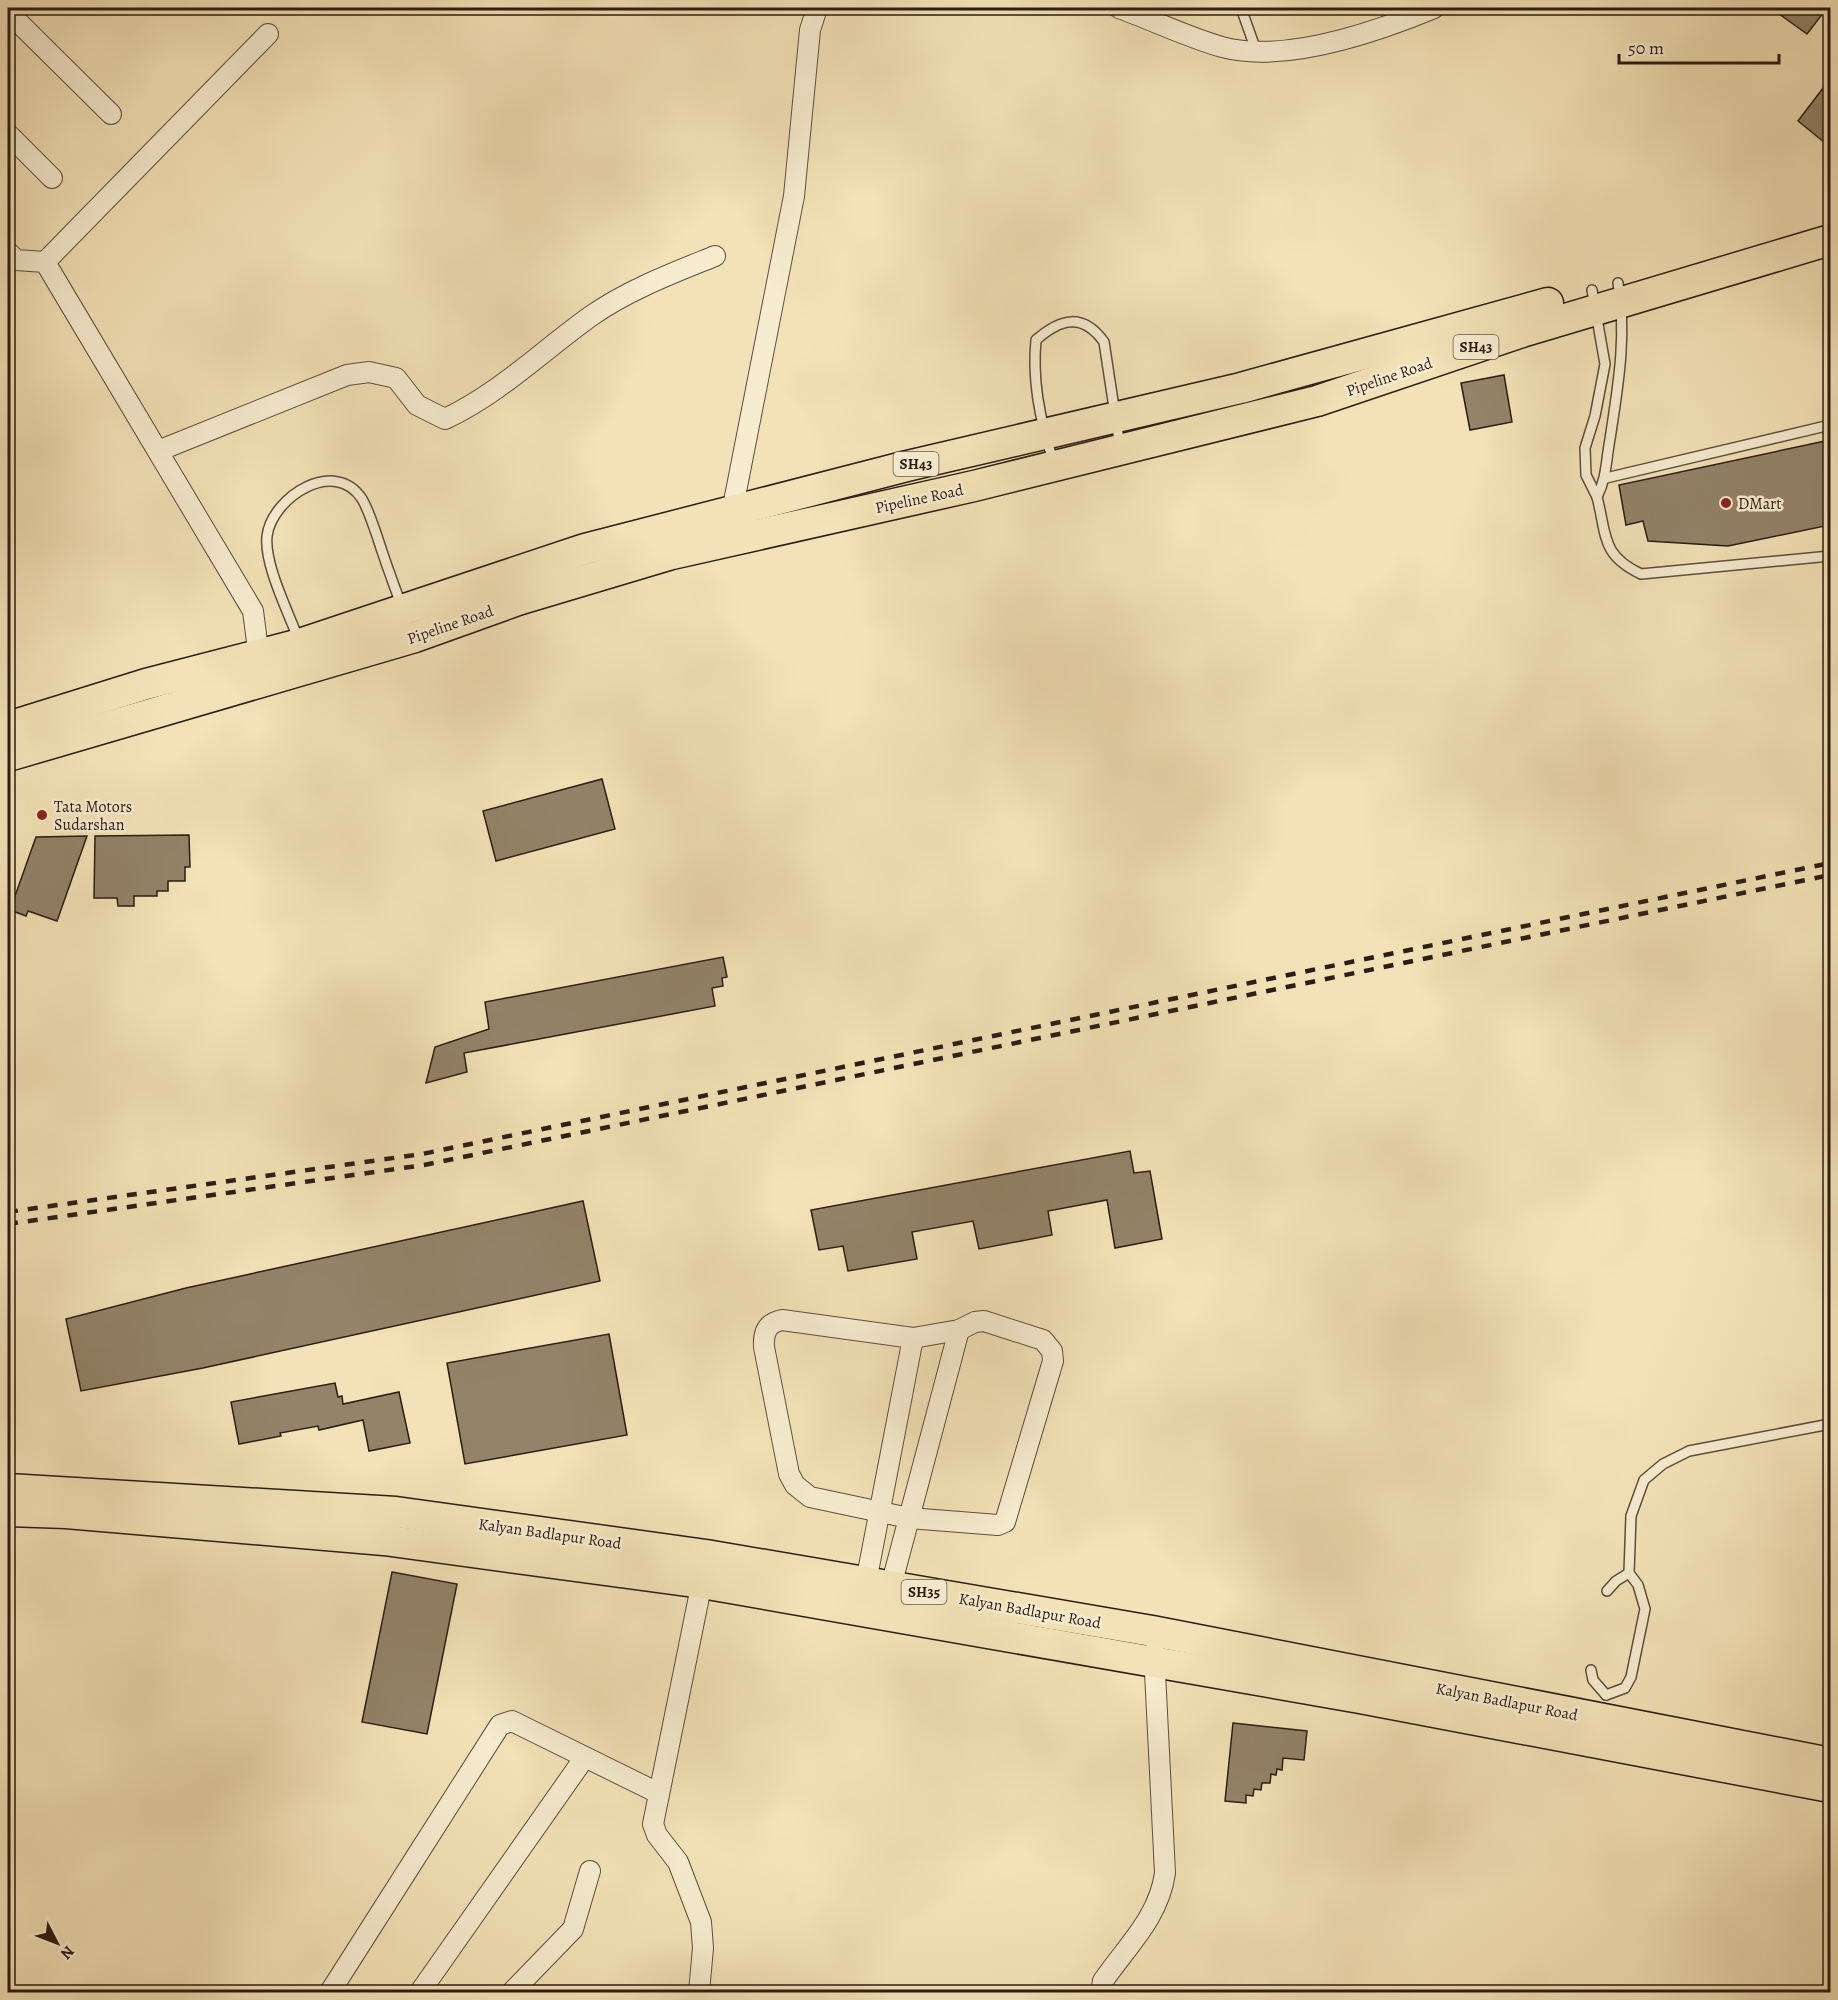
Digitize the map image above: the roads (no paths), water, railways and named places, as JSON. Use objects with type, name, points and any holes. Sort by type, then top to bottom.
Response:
[{"type":"main road","name":"Pipeline Road","points":[[730,525],[907,466],[1240,388],[1400,358],[1607,296],[1830,223]]},
{"type":"main road","name":"Pipeline Road","points":[[1607,296],[1830,240]]},
{"type":"main road","name":"Pipeline Road","points":[[19,735],[146,684],[260,669],[408,623],[585,549],[974,486],[1317,401],[1400,358]]},
{"type":"main road","name":"Pipeline Road","points":[[260,669],[300,644],[408,623]]},
{"type":"main road","name":"Kalyan Badlapur Road","points":[[8,1489],[396,1512],[704,1569],[1154,1662],[1364,1686],[1588,1717],[1830,1763]]},
{"type":"main road","name":"Kalyan Badlapur Road","points":[[8,1511],[66,1513],[879,1584],[1152,1631],[1364,1686]]},
{"type":"main road","name":"Kalyan Badlapur Road","points":[[1588,1717],[1830,1787]]},
{"type":"street","points":[[730,525],[794,196],[810,30],[817,8]]},
{"type":"street","points":[[1119,8],[1222,47],[1257,53],[1350,40],[1434,8]]},
{"type":"street","points":[[8,12],[111,114]]},
{"type":"street","points":[[8,252],[16,260],[45,262],[268,34]]},
{"type":"street","points":[[8,134],[52,178]]},
{"type":"street","points":[[158,451],[347,375],[369,372],[396,378],[417,405],[445,419],[473,406],[509,381],[592,315],[655,280],[715,256]]},
{"type":"street","points":[[45,262],[253,611],[258,635],[260,669]]},
{"type":"street","points":[[782,1320],[913,1338],[959,1330],[975,1322],[984,1321],[1044,1340],[1052,1352],[1053,1361],[1005,1522],[998,1525],[909,1518],[881,1513],[810,1497],[795,1485],[789,1474],[763,1336],[774,1322],[782,1320]]},
{"type":"street","points":[[879,1584],[909,1518],[959,1330]]},
{"type":"street","points":[[879,1584],[881,1513],[913,1338]]},
{"type":"street","points":[[699,1992],[703,1948],[701,1922],[678,1862],[657,1835],[653,1824],[704,1569]]},
{"type":"street","points":[[1101,1992],[1102,1981],[1151,1916],[1162,1893],[1165,1873],[1152,1631]]},
{"type":"street","points":[[330,1992],[500,1725],[512,1721],[658,1793]]},
{"type":"street","points":[[420,1992],[585,1757]]},
{"type":"street","points":[[512,1992],[573,1929],[590,1871]]},
{"type":"lane","points":[[1241,8],[1257,53]]},
{"type":"lane","points":[[1597,497],[1606,478],[1622,367],[1607,296]]},
{"type":"lane","points":[[1607,296],[1605,364],[1595,416],[1585,448],[1586,475],[1597,497],[1611,552],[1625,566],[1641,574],[1830,556]]},
{"type":"lane","points":[[1055,466],[1044,434],[1034,360],[1036,340],[1053,325],[1078,321],[1094,328],[1104,342],[1120,449]]},
{"type":"lane","points":[[1606,478],[1830,425]]},
{"type":"lane","points":[[300,644],[268,556],[267,538],[276,509],[291,495],[311,485],[332,481],[347,485],[362,499],[408,623]]},
{"type":"lane","points":[[1588,1717],[1625,1688],[1631,1677],[1645,1609],[1638,1585],[1629,1573],[1631,1516],[1644,1480],[1663,1464],[1689,1451],[1830,1424]]},
{"type":"lane","points":[[1607,1591],[1616,1581],[1629,1573]]},
{"type":"lane","points":[[1588,1717],[1593,1680],[1591,1670]]},
{"type":"railway","points":[[8,1212],[422,1154],[1830,863]]},
{"type":"railway","points":[[8,1224],[424,1165],[1830,875]]},
{"type":"place","name":"DMart","points":[[1726,503]]},
{"type":"place","name":"Tata Motors Sudarshan","points":[[42,815]]}]
